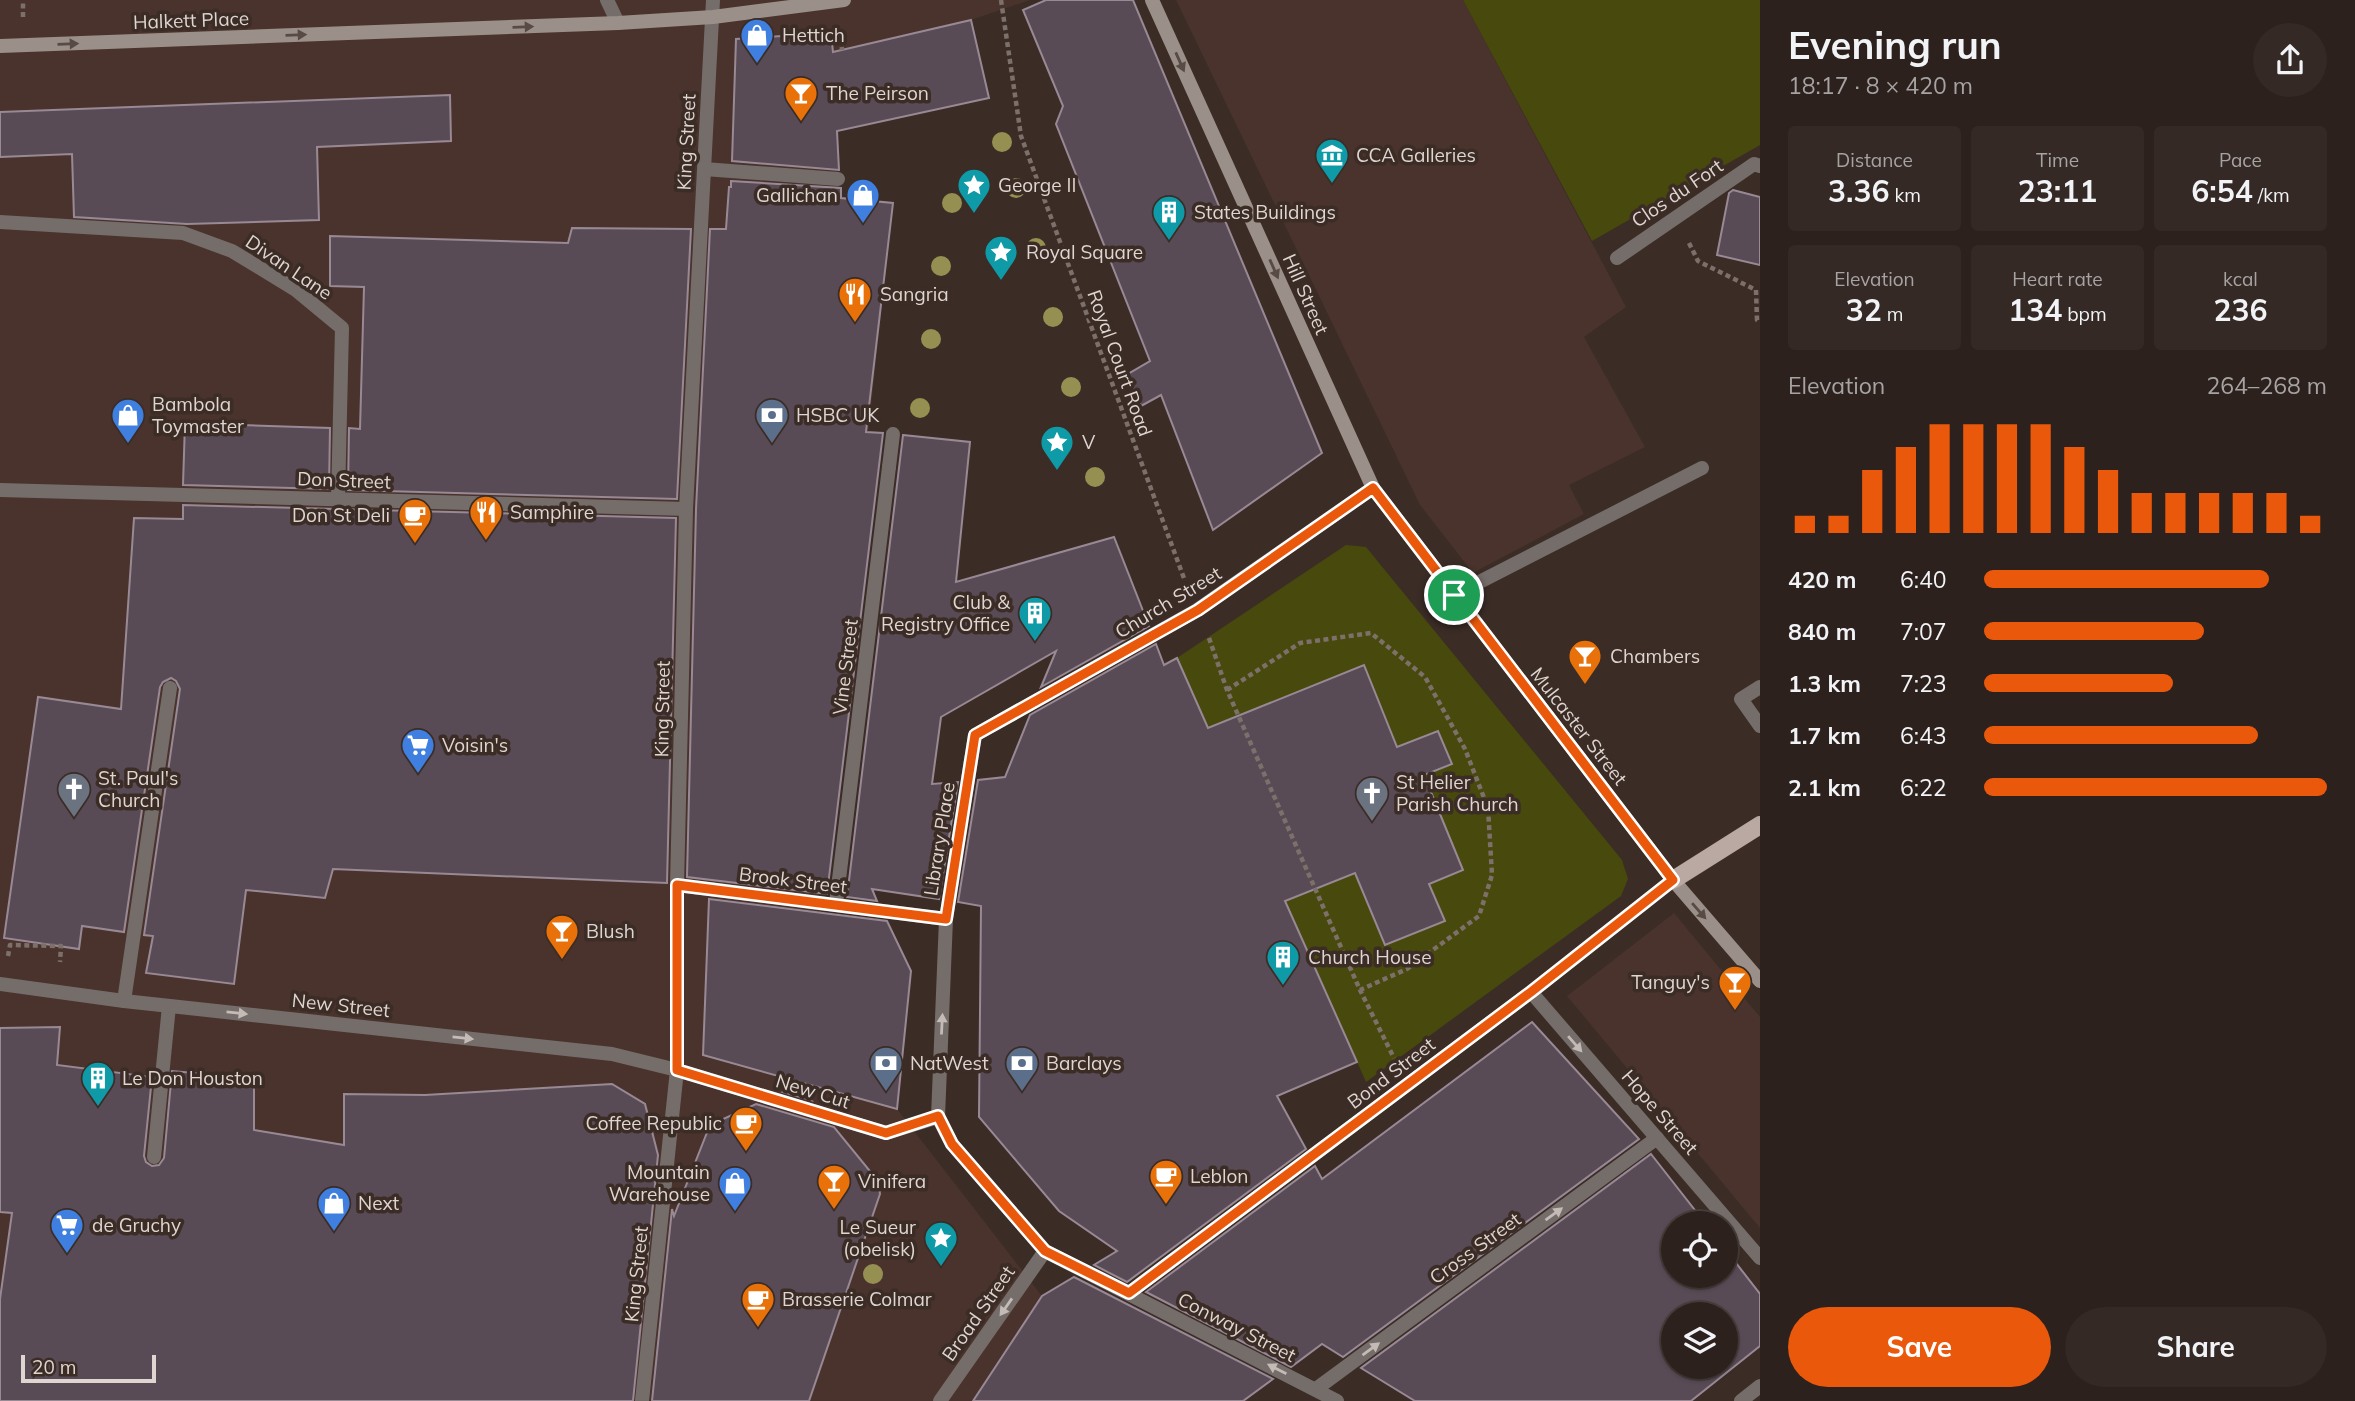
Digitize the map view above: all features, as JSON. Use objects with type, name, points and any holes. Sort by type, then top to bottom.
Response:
[{"type":"main road","name":"Halkett Place","points":[[0,46],[618,23],[712,17],[844,0]]},
{"type":"main road","name":"Hill Street","points":[[1152,0],[1373,488]]},
{"type":"main road","name":"Mulcaster Street","points":[[1373,488],[1673,880],[1760,981]]},
{"type":"main road","points":[[1673,880],[1760,825]]},
{"type":"street","points":[[607,0],[618,23]]},
{"type":"street","name":"King Street","points":[[642,1401],[677,1070],[677,885],[686,509],[713,0]]},
{"type":"street","name":"Clos du Fort","points":[[1617,258],[1754,164],[1760,166]]},
{"type":"street","points":[[704,169],[838,179]]},
{"type":"street","name":"Divan Lane","points":[[0,222],[183,233],[232,251],[296,290],[315,305],[342,328],[338,499]]},
{"type":"street","name":"Vine Street","points":[[836,904],[892,434]]},
{"type":"street","points":[[1454,595],[1702,468]]},
{"type":"street","name":"Church Street","points":[[975,735],[1198,610],[1373,488]]},
{"type":"street","name":"Don Street","points":[[0,490],[686,509]]},
{"type":"street","points":[[1760,687],[1741,699],[1760,726]]},
{"type":"street","points":[[124,1001],[170,688]]},
{"type":"street","name":"Library Place","points":[[938,1116],[946,919],[975,735]]},
{"type":"street","name":"Bond Street","points":[[1129,1293],[1531,992],[1673,880]]},
{"type":"street","name":"Brook Street","points":[[677,885],[946,919]]},
{"type":"street","name":"New Street","points":[[0,984],[124,1001],[612,1054],[677,1070]]},
{"type":"street","name":"Hope Street","points":[[1531,992],[1760,1258]]},
{"type":"street","points":[[154,1157],[169,1006]]},
{"type":"street","name":"New Cut","points":[[677,1070],[886,1133],[938,1116]]},
{"type":"street","points":[[938,1116],[952,1144],[1045,1251]]},
{"type":"street","name":"Cross Street","points":[[1316,1389],[1657,1138]]},
{"type":"street","name":"Conway Street","points":[[1045,1251],[1337,1401]]},
{"type":"street","name":"Broad Street","points":[[940,1401],[1045,1251]]},
{"type":"street","points":[[1741,1401],[1760,1386]]},
{"type":"path","name":"Royal Court Road","points":[[1001,0],[1021,135],[1178,565],[1198,610]]},
{"type":"path","points":[[1676,217],[1698,261],[1756,290],[1757,320],[1760,322]]},
{"type":"path","points":[[1227,690],[1300,643],[1371,633],[1425,677],[1465,750],[1488,808],[1492,875],[1479,916],[1407,970],[1360,990]]},
{"type":"path","points":[[1209,637],[1227,690],[1360,990],[1390,1048]]},
{"type":"shaded area","points":[[0,0],[1030,0],[971,20],[833,52],[839,160],[838,197],[893,203],[820,883],[822,923],[897,1109],[1042,1296],[1249,1401],[0,1401]]},
{"type":"shaded area","points":[[1176,0],[1463,0],[1626,307],[1584,337],[1645,447],[1569,485],[1584,514],[1473,573],[1420,505]]},
{"type":"shaded area","points":[[1463,0],[1760,0],[1760,145],[1592,241]]},
{"type":"shaded area","points":[[1346,545],[1366,547],[1622,860],[1628,879],[1621,896],[1366,1082],[1177,658]]},
{"type":"shaded area","points":[[1674,913],[1760,1017],[1760,1228],[1567,996]]},
{"type":"building","name":"States Buildings","points":[[1046,0],[1133,0],[1322,453],[1213,530],[1161,395],[1141,406],[1128,374],[1150,361],[1056,124],[1063,106],[1023,10]]},
{"type":"building","points":[[971,20],[989,98],[837,131],[839,170],[732,161],[736,39],[831,33],[833,52]]},
{"type":"building","points":[[450,95],[451,141],[317,147],[319,220],[187,224],[74,217],[72,154],[0,157],[0,112]]},
{"type":"building","points":[[731,181],[841,188],[841,198],[893,203],[866,432],[883,433],[827,894],[687,877],[696,509],[710,229],[726,229]]},
{"type":"building","points":[[1733,190],[1760,197],[1760,265],[1717,255],[1729,193]]},
{"type":"building","points":[[572,228],[691,229],[677,499],[348,490],[349,428],[360,429],[364,287],[330,286],[330,236],[568,243]]},
{"type":"building","points":[[185,423],[330,428],[329,489],[183,485]]},
{"type":"building","points":[[903,435],[970,442],[956,582],[1114,537],[1149,626],[1041,687],[1056,651],[941,717],[932,784],[958,782],[939,899],[872,889],[877,901],[847,897]]},
{"type":"building","name":"Voisin's","points":[[183,505],[676,518],[667,883],[333,869],[325,898],[246,890],[234,984],[146,973],[153,936],[144,935],[180,689],[171,678],[160,687],[124,932],[82,926],[79,949],[4,938],[38,697],[121,709],[134,518],[183,519]]},
{"type":"building","points":[[1156,644],[1164,665],[1177,658],[1208,728],[1364,665],[1397,747],[1438,731],[1452,764],[1424,775],[1463,870],[1429,884],[1445,921],[1385,945],[1355,873],[1285,901],[1357,1062],[1277,1096],[1306,1149],[1127,1282],[1094,1265],[1117,1251],[1059,1211],[979,1117],[981,906],[958,902],[978,780],[1005,777],[1030,715]]},
{"type":"building","points":[[709,899],[887,921],[911,971],[897,1109],[703,1055]]},
{"type":"building","points":[[1532,1022],[1639,1139],[1343,1357],[1322,1344],[1291,1367],[1146,1292],[1315,1166],[1322,1179]]},
{"type":"building","points":[[60,1027],[57,1065],[152,1077],[144,1156],[146,1162],[152,1166],[159,1165],[164,1158],[172,1071],[254,1078],[254,1130],[344,1145],[344,1094],[425,1095],[612,1084],[645,1104],[658,1155],[633,1401],[0,1401],[0,1299],[12,1213],[0,1212],[0,1028]]},
{"type":"building","points":[[798,1085],[811,1100],[783,1092]]},
{"type":"building","points":[[756,1104],[834,1127],[878,1181],[880,1194],[809,1401],[652,1401],[672,1209],[674,1216],[710,1125]]},
{"type":"building","points":[[1651,1154],[1696,1211],[1661,1211],[1661,1288],[1738,1288],[1738,1266],[1760,1294],[1760,1346],[1738,1364],[1738,1302],[1661,1302],[1661,1379],[1719,1379],[1691,1401],[1415,1401],[1361,1368]]},
{"type":"building","points":[[1074,1277],[1273,1379],[1243,1401],[973,1401],[1042,1296]]},
{"type":"place","name":"Hettich","points":[[757,65]]},
{"type":"place","name":"The Peirson","points":[[801,123]]},
{"type":"place","name":"CCA Galleries","points":[[1332,185]]},
{"type":"place","name":"George II","points":[[974,215]]},
{"type":"place","name":"Gallichan","points":[[863,225]]},
{"type":"place","name":"States Buildings","points":[[1169,242]]},
{"type":"place","name":"Royal Square","points":[[1001,282]]},
{"type":"place","name":"Sangria","points":[[855,324]]},
{"type":"place","name":"Bambola Toymaster","points":[[128,445]]},
{"type":"place","name":"HSBC UK","points":[[772,445]]},
{"type":"place","name":"V","points":[[1057,472]]},
{"type":"place","name":"Samphire","points":[[486,542]]},
{"type":"place","name":"Don St Deli","points":[[415,545]]},
{"type":"place","name":"Club & Registry Office","points":[[1035,643]]},
{"type":"place","name":"Chambers","points":[[1585,686]]},
{"type":"place","name":"Voisin's","points":[[418,775]]},
{"type":"place","name":"St. Paul's Church","points":[[74,819]]},
{"type":"place","name":"St Helier Parish Church","points":[[1372,823]]},
{"type":"place","name":"Blush","points":[[562,961]]},
{"type":"place","name":"Church House","points":[[1283,987]]},
{"type":"place","name":"Tanguy's","points":[[1735,1012]]},
{"type":"place","name":"NatWest","points":[[886,1093]]},
{"type":"place","name":"Barclays","points":[[1022,1093]]},
{"type":"place","name":"Le Don Houston","points":[[98,1108]]},
{"type":"place","name":"Coffee Republic","points":[[746,1153]]},
{"type":"place","name":"Leblon","points":[[1166,1206]]},
{"type":"place","name":"Vinifera","points":[[834,1211]]},
{"type":"place","name":"Mountain Warehouse","points":[[735,1213]]},
{"type":"place","name":"Next","points":[[334,1233]]},
{"type":"place","name":"de Gruchy","points":[[67,1255]]},
{"type":"place","name":"Le Sueur (obelisk)","points":[[941,1268]]},
{"type":"place","name":"Brasserie Colmar","points":[[758,1329]]},
{"type":"route","points":[[1373,488],[1454,595],[1673,880],[1531,992],[1129,1293],[1045,1251],[952,1144],[938,1116],[886,1133],[677,1070],[677,885],[946,919],[975,735],[1198,610],[1373,488]]}]
